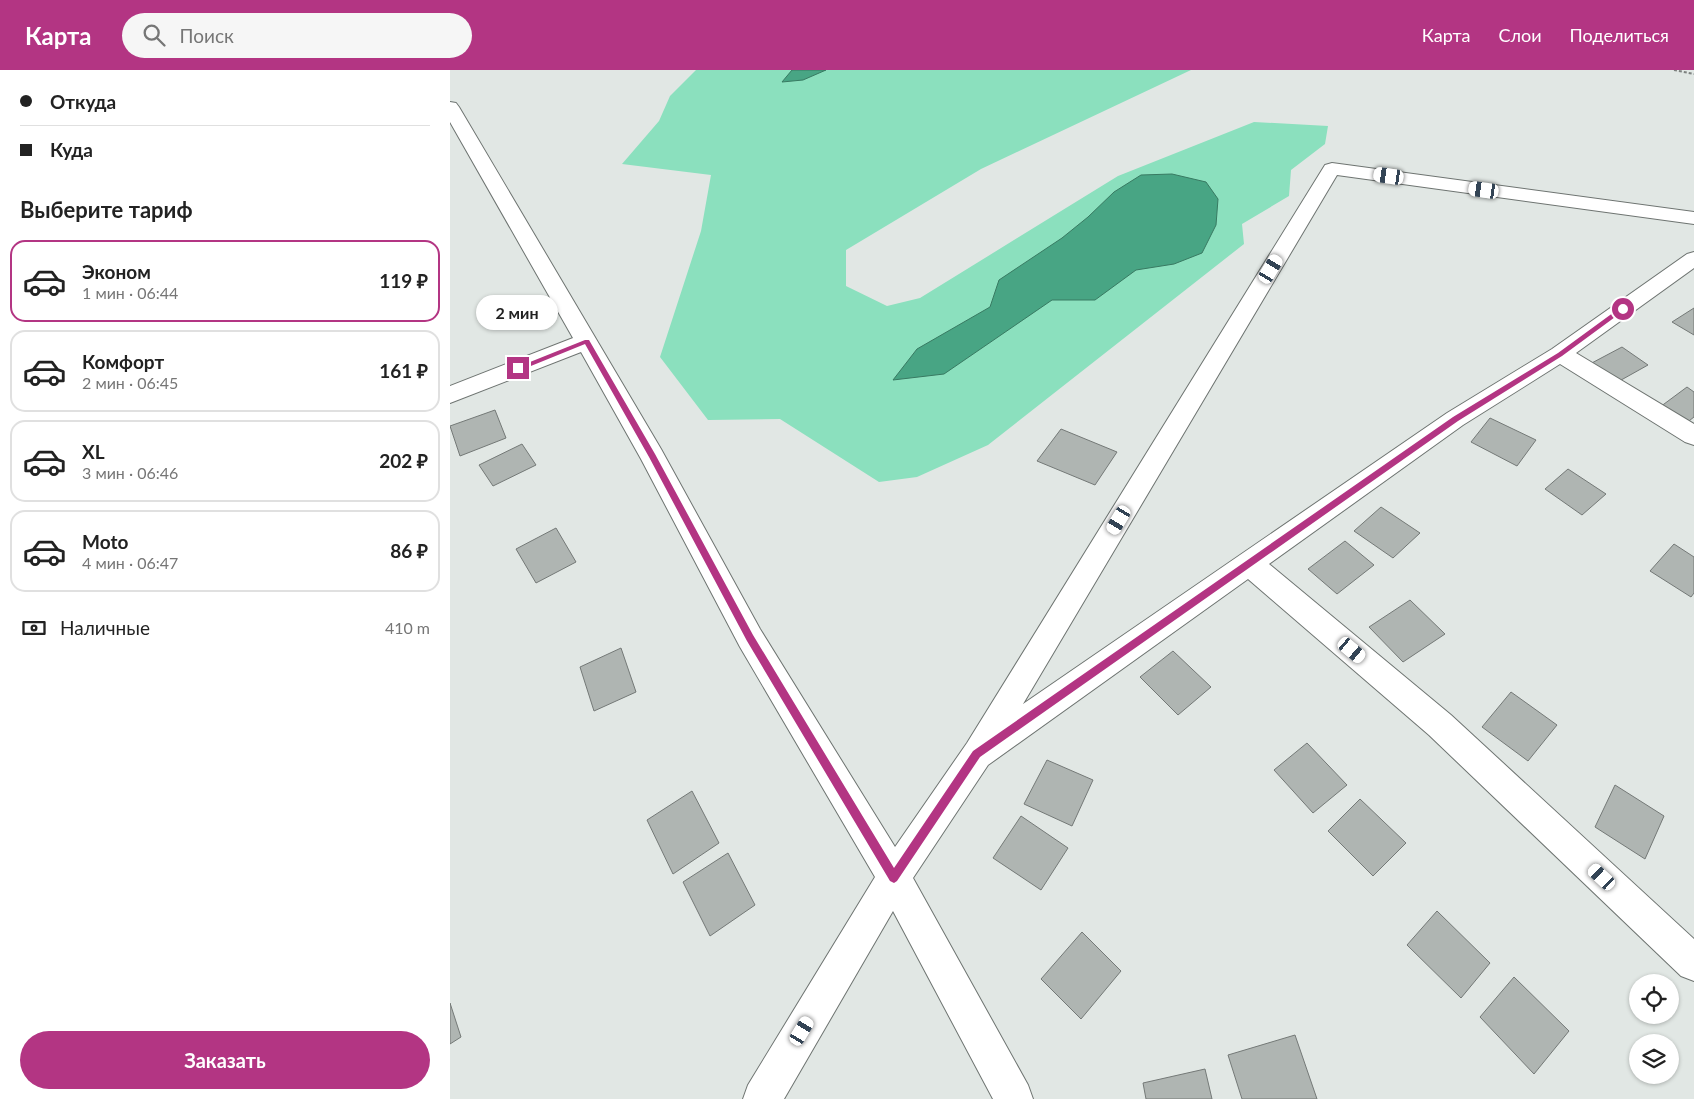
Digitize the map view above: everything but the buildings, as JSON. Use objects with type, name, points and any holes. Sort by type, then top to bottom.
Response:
[{"type":"lane","points":[[450,107],[652,456],[750,638],[894,878],[1014,1099]]},
{"type":"lane","points":[[762,1099],[894,878],[977,754],[1332,169],[1694,218]]},
{"type":"lane","points":[[977,754],[1455,419],[1560,354],[1694,258]]},
{"type":"lane","points":[[450,395],[587,341]]},
{"type":"lane","points":[[1560,354],[1694,436]]},
{"type":"lane","points":[[1250,564],[1440,725],[1694,964]]},
{"type":"path","points":[[1674,70],[1694,74]]},
{"type":"shaded area","points":[[696,70],[1191,70],[981,169],[846,250],[846,286],[887,306],[920,298],[1118,176],[1254,122],[1328,126],[1325,144],[1291,170],[1289,196],[1242,224],[1244,244],[988,445],[917,477],[879,482],[780,419],[708,420],[660,357],[701,231],[711,175],[622,164],[659,121],[670,96]]},
{"type":"shaded area","points":[[792,70],[826,70],[803,80],[782,82]]},
{"type":"shaded area","points":[[1172,174],[1206,182],[1218,199],[1216,225],[1202,253],[1174,264],[1136,270],[1095,300],[1052,300],[944,374],[893,380],[917,349],[990,307],[999,280],[1062,238],[1114,192],[1141,175]]},
{"type":"route","points":[[518,368],[587,341],[652,456],[750,638],[894,878],[977,754],[1455,419],[1560,354],[1623,309]]}]
